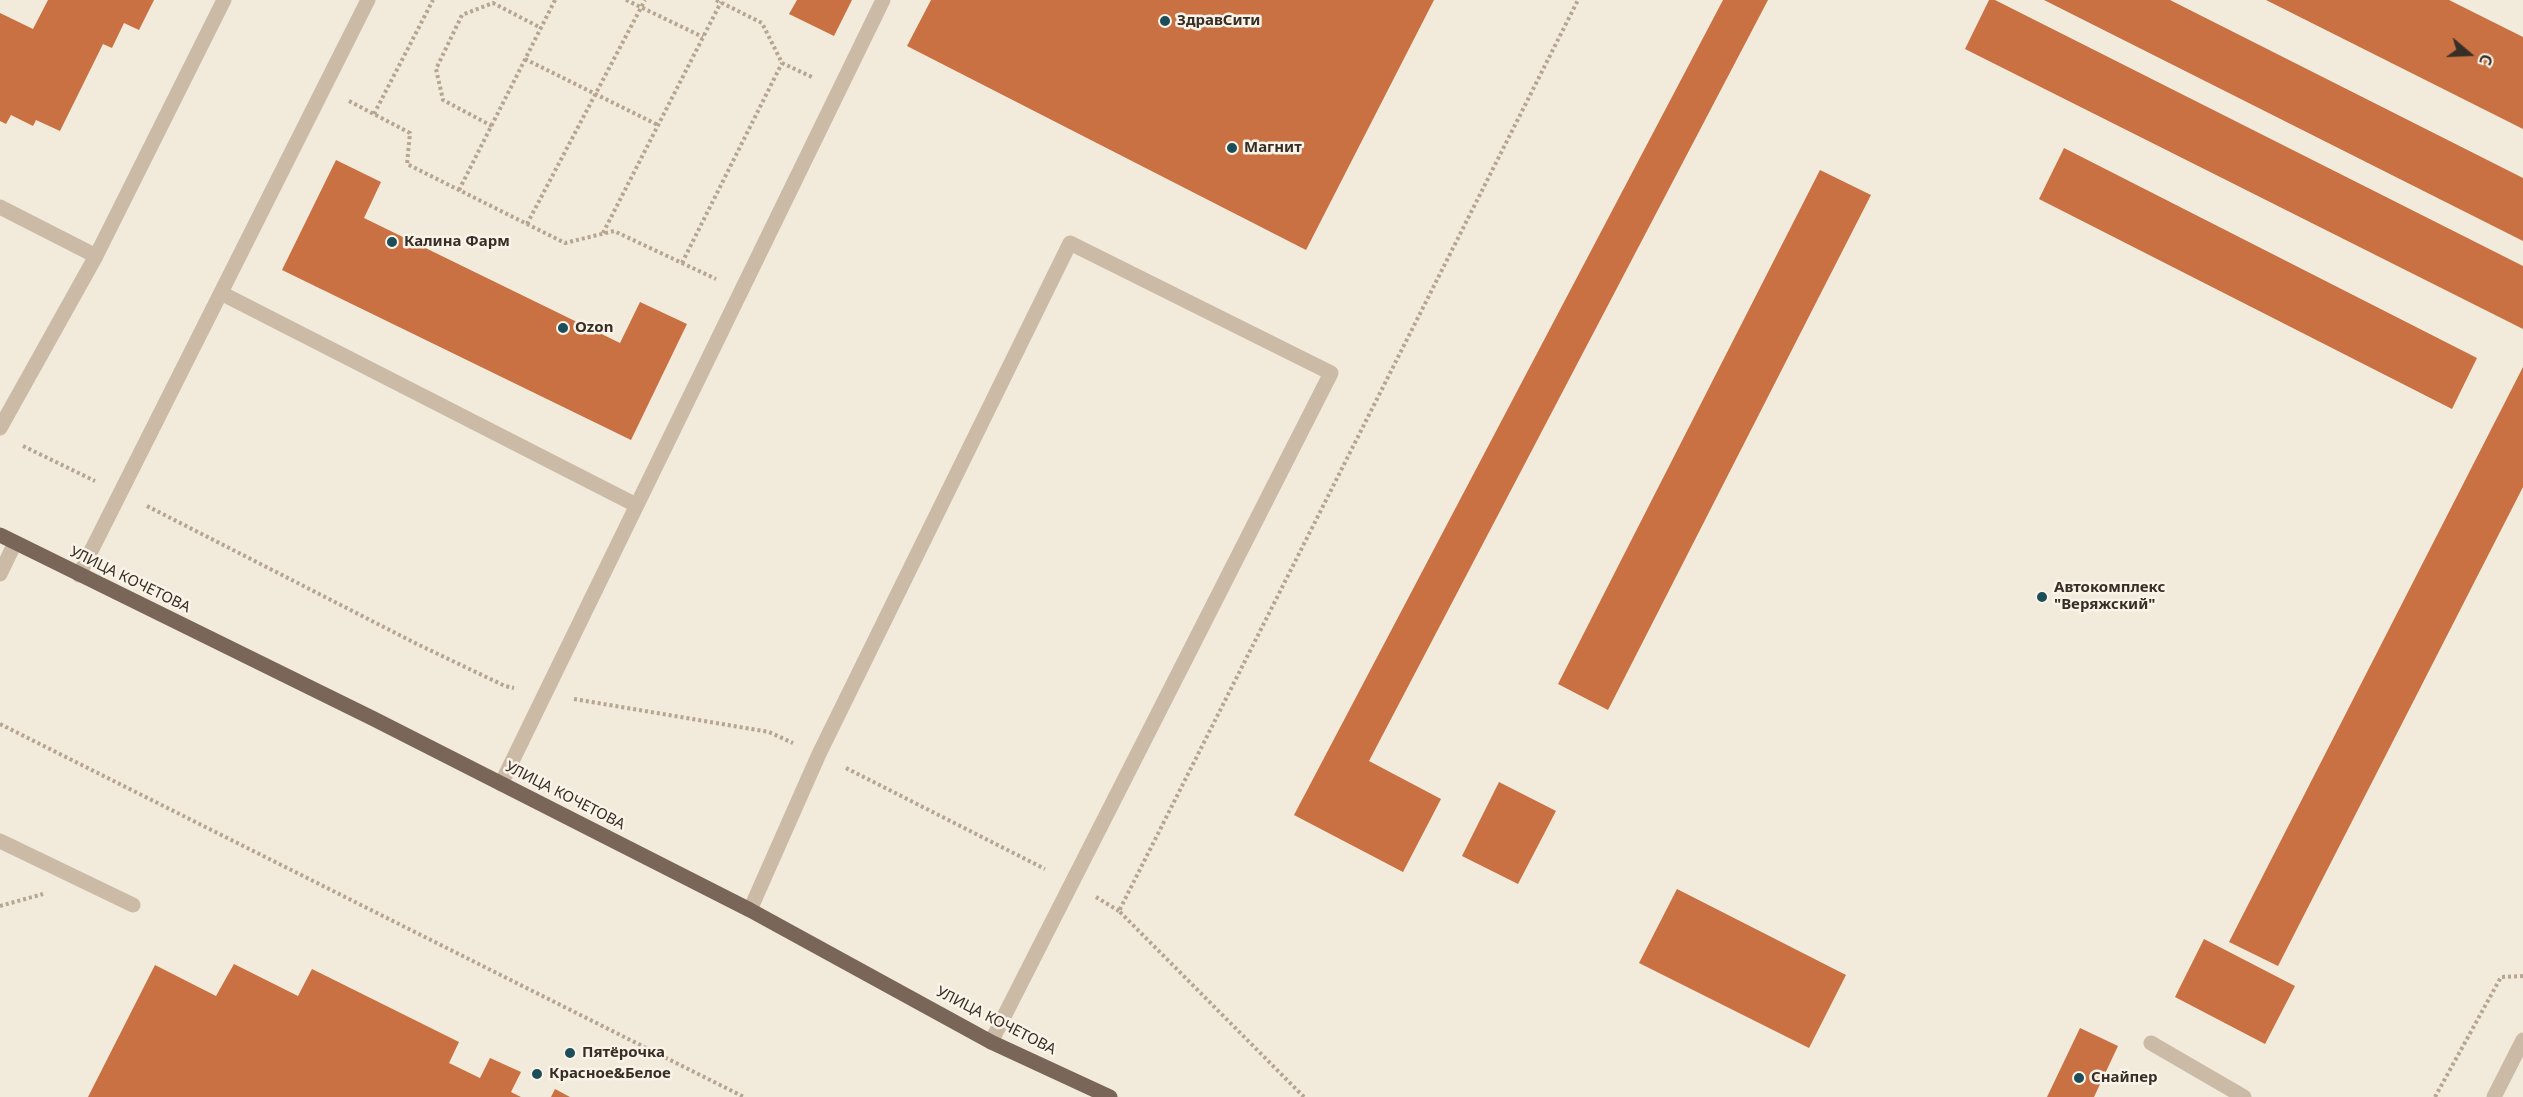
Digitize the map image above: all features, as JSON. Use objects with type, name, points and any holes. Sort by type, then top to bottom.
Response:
[{"type":"main road","name":"УЛИЦА КОЧЕТОВА","points":[[0,535],[374,719],[750,910],[991,1042],[1110,1097]]},
{"type":"street","points":[[0,428],[96,256],[224,0]]},
{"type":"street","points":[[79,575],[368,0]]},
{"type":"street","points":[[501,784],[883,0]]},
{"type":"street","points":[[0,207],[96,256]]},
{"type":"street","points":[[750,910],[819,754],[1070,243],[1330,373],[991,1042]]},
{"type":"street","points":[[221,293],[636,505]]},
{"type":"street","points":[[0,574],[15,543]]},
{"type":"street","points":[[0,841],[133,905]]},
{"type":"street","points":[[2494,1097],[2523,1040]]},
{"type":"street","points":[[2151,1043],[2244,1097]]},
{"type":"path","points":[[374,114],[433,0]]},
{"type":"path","points":[[459,190],[554,0]]},
{"type":"path","points":[[626,0],[703,37]]},
{"type":"path","points":[[527,224],[645,0]]},
{"type":"path","points":[[1304,1097],[1119,911],[1578,0]]},
{"type":"path","points":[[603,233],[703,37],[718,1],[762,22],[782,63],[839,90]]},
{"type":"path","points":[[492,126],[443,100],[436,69],[462,15],[493,3],[542,28]]},
{"type":"path","points":[[525,59],[658,125]]},
{"type":"path","points":[[682,263],[782,63]]},
{"type":"path","points":[[324,88],[410,133],[407,164],[565,243],[614,231],[741,291]]},
{"type":"path","points":[[0,724],[744,1097]]},
{"type":"path","points":[[2435,1097],[2501,977],[2523,976]]},
{"type":"building","points":[[48,0],[154,0],[139,30],[124,23],[112,48],[103,44],[60,131],[36,120],[33,126],[11,115],[6,124],[0,121],[0,13],[33,29]]},
{"type":"building","points":[[797,0],[852,0],[834,36],[789,14]]},
{"type":"building","name":"Магнит","points":[[931,0],[1434,0],[1306,250],[907,46]]},
{"type":"building","points":[[1723,0],[1768,0],[1369,761],[1441,799],[1403,872],[1294,815]]},
{"type":"building","points":[[1989,0],[1995,0],[2523,266],[2523,329],[1965,49]]},
{"type":"building","points":[[2044,0],[2170,0],[2523,178],[2523,241]]},
{"type":"building","points":[[2266,0],[2449,0],[2523,37],[2523,129]]},
{"type":"building","points":[[2064,148],[2477,358],[2452,409],[2039,199]]},
{"type":"building","points":[[336,160],[381,182],[364,218],[620,343],[640,302],[687,324],[631,440],[282,270]]},
{"type":"building","points":[[1820,170],[1871,195],[1608,710],[1558,684]]},
{"type":"building","points":[[2523,367],[2523,487],[2278,966],[2229,942]]},
{"type":"building","points":[[1499,782],[1556,811],[1518,884],[1462,856]]},
{"type":"building","points":[[1677,889],[1846,975],[1809,1048],[1639,963]]},
{"type":"building","points":[[2204,939],[2295,986],[2265,1044],[2175,997]]},
{"type":"building","points":[[234,964],[298,996],[312,969],[459,1042],[449,1063],[480,1078],[490,1058],[521,1072],[511,1092],[521,1097],[88,1097],[155,965],[216,996]]},
{"type":"building","points":[[2080,1028],[2118,1046],[2094,1097],[2047,1097]]},
{"type":"building","points":[[555,1089],[570,1097],[551,1097]]},
{"type":"place","name":"ЗдравСити","points":[[1165,21]]},
{"type":"place","name":"Магнит","points":[[1232,148]]},
{"type":"place","name":"Калина Фарм","points":[[392,242]]},
{"type":"place","name":"Ozon","points":[[563,328]]},
{"type":"place","name":"Автокомплекс \"Веряжский\"","points":[[2042,597]]},
{"type":"place","name":"Пятёрочка","points":[[570,1053]]},
{"type":"place","name":"Красное&Белое","points":[[537,1074]]},
{"type":"place","name":"Снайпер","points":[[2079,1078]]}]
